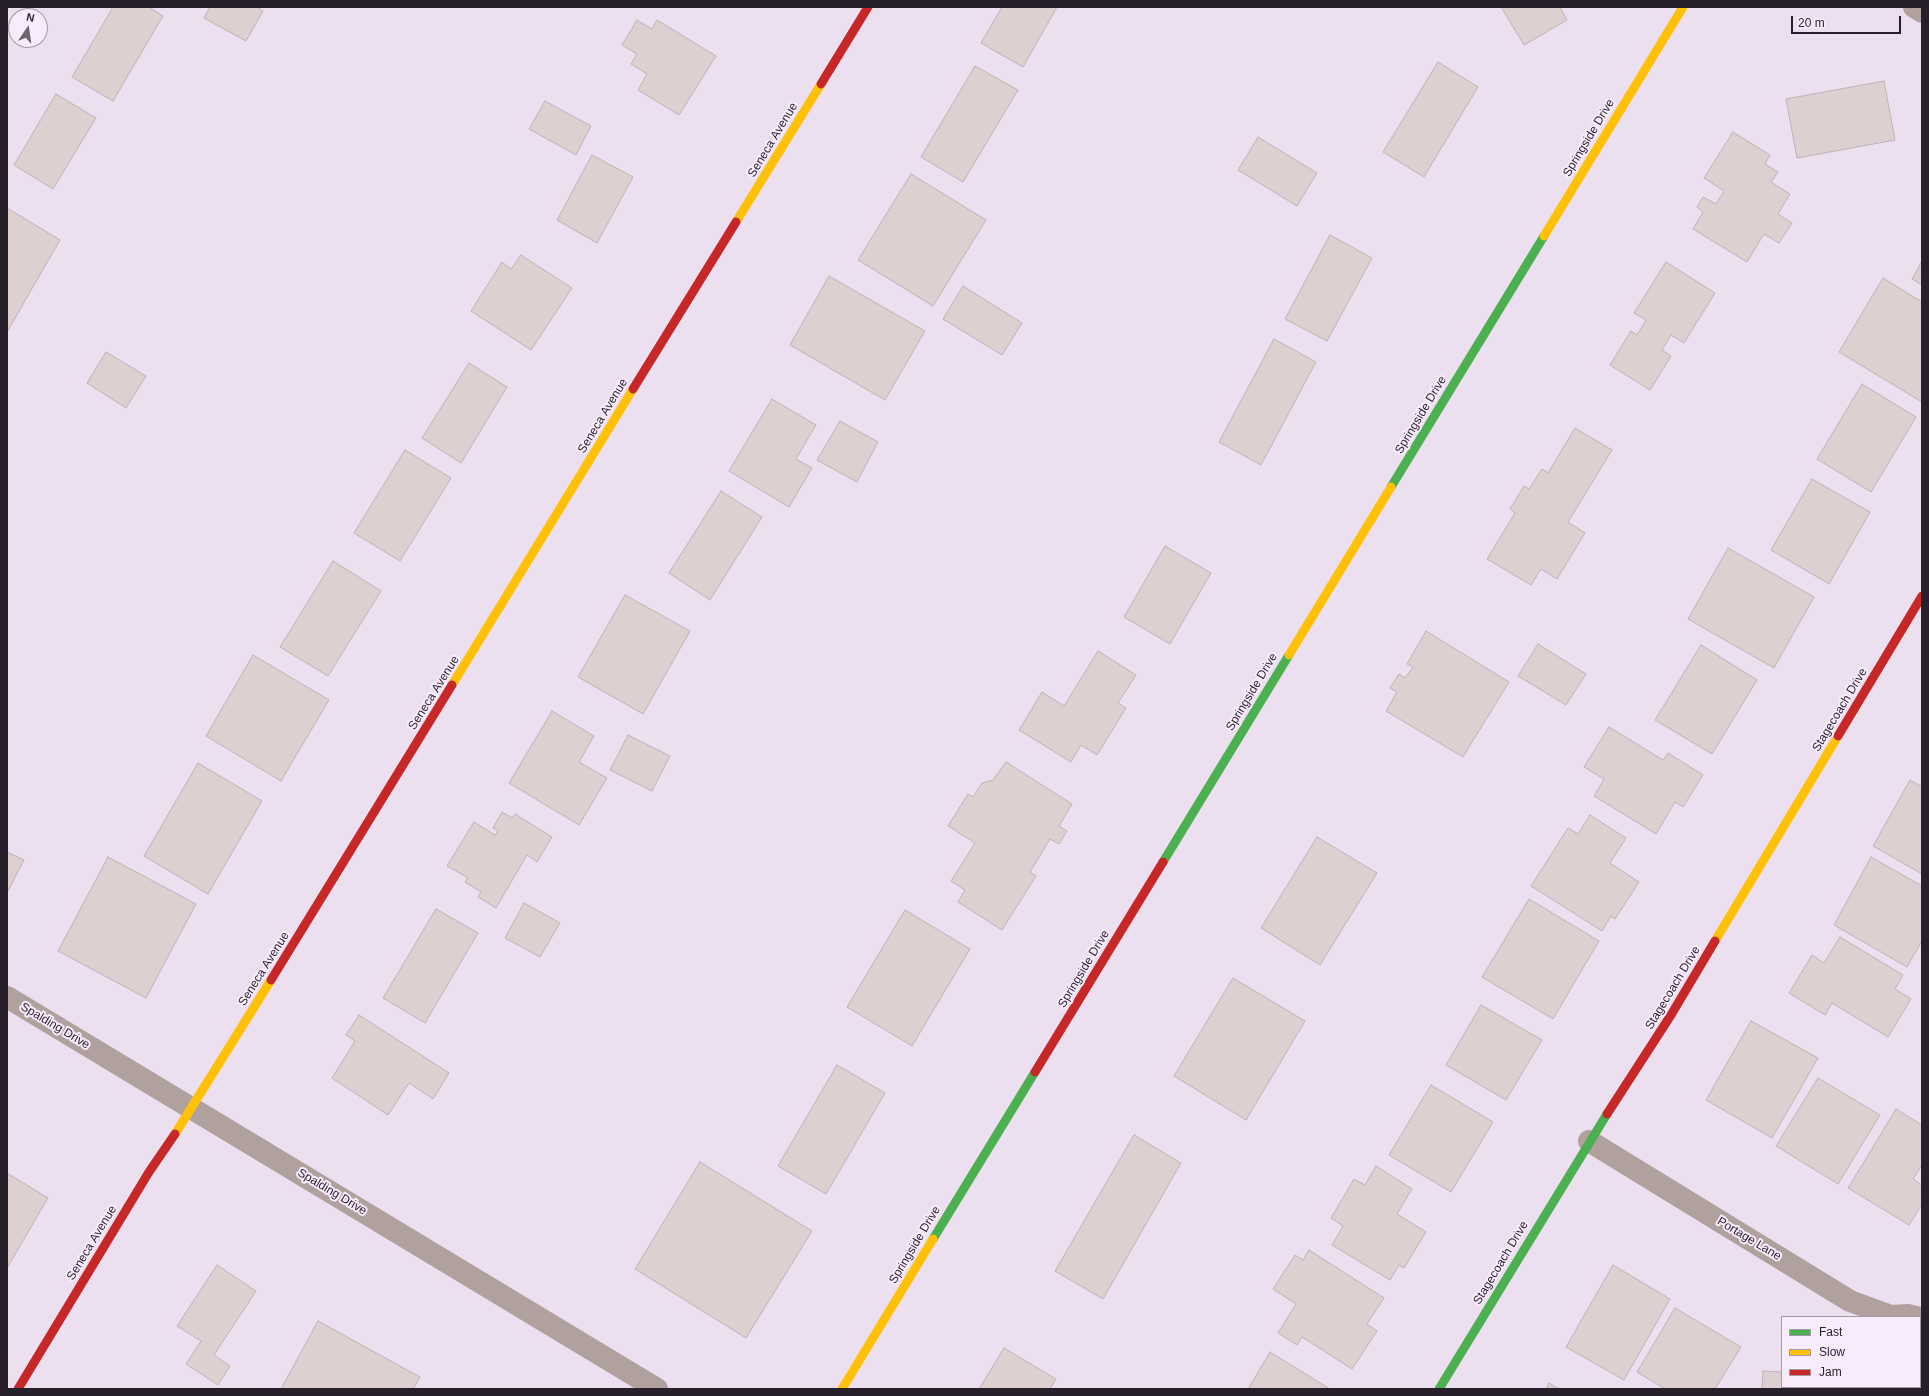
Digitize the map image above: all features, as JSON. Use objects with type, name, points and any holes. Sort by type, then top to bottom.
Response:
[{"type":"street","name":"Seneca Avenue","points":[[18,1389],[149,1172],[192,1109],[868,7]]},
{"type":"street","name":"Springside Drive","points":[[842,1389],[1683,7]]},
{"type":"street","points":[[1914,7],[1922,12]]},
{"type":"street","name":"Stagecoach Drive","points":[[1439,1389],[1589,1141],[1671,1015],[1922,596]]},
{"type":"street","name":"Spalding Drive","points":[[7,997],[192,1109],[198,1110],[657,1389]]},
{"type":"street","name":"Portage Lane","points":[[1589,1141],[1850,1301],[1891,1316],[1912,1316]]},
{"type":"building","points":[[113,7],[149,7],[163,16],[113,101],[72,77]]},
{"type":"building","points":[[210,7],[257,7],[263,11],[246,41],[204,18]]},
{"type":"building","points":[[1002,7],[1057,7],[1023,67],[981,43]]},
{"type":"building","points":[[1501,7],[1560,7],[1567,20],[1524,45]]},
{"type":"building","points":[[637,20],[652,29],[657,20],[716,56],[679,115],[638,90],[647,74],[631,64],[637,54],[622,45]]},
{"type":"building","points":[[1438,62],[1478,87],[1424,177],[1383,152]]},
{"type":"building","points":[[975,66],[1018,90],[963,182],[921,157]]},
{"type":"building","points":[[1884,81],[1895,140],[1797,158],[1786,99]]},
{"type":"building","points":[[56,94],[96,118],[53,189],[14,165]]},
{"type":"building","points":[[545,101],[591,126],[576,155],[529,129]]},
{"type":"building","points":[[1733,132],[1770,155],[1765,164],[1778,172],[1771,182],[1790,194],[1778,214],[1792,223],[1779,243],[1764,234],[1747,262],[1693,229],[1703,212],[1697,207],[1703,197],[1716,204],[1724,191],[1704,178]]},
{"type":"building","points":[[1258,137],[1317,173],[1297,206],[1238,170]]},
{"type":"building","points":[[592,155],[633,177],[597,243],[557,220]]},
{"type":"building","points":[[911,174],[986,220],[933,306],[858,260]]},
{"type":"building","points":[[7,208],[60,240],[7,332]]},
{"type":"building","points":[[1330,235],[1372,258],[1327,341],[1285,319]]},
{"type":"building","points":[[521,255],[572,288],[531,350],[471,311],[502,262],[511,269]]},
{"type":"building","points":[[1922,261],[1922,285],[1912,279]]},
{"type":"building","points":[[1666,262],[1715,293],[1684,343],[1671,335],[1662,350],[1671,356],[1650,390],[1610,365],[1631,331],[1637,335],[1646,320],[1634,313]]},
{"type":"building","points":[[829,276],[925,331],[885,400],[790,345]]},
{"type":"building","points":[[1883,278],[1922,302],[1922,402],[1839,352]]},
{"type":"building","points":[[963,286],[1022,323],[1002,355],[943,319]]},
{"type":"building","points":[[1274,339],[1316,362],[1261,465],[1219,442]]},
{"type":"building","points":[[106,352],[146,376],[126,408],[87,383]]},
{"type":"building","points":[[469,363],[507,387],[461,463],[422,438]]},
{"type":"building","points":[[1862,384],[1916,417],[1871,492],[1817,459]]},
{"type":"building","points":[[772,399],[816,425],[796,459],[812,468],[789,507],[729,471]]},
{"type":"building","points":[[840,421],[878,442],[857,482],[817,460]]},
{"type":"building","points":[[1575,428],[1612,450],[1568,522],[1585,533],[1557,579],[1541,569],[1531,585],[1487,559],[1515,513],[1510,509],[1524,486],[1529,489],[1542,469],[1548,473]]},
{"type":"building","points":[[405,450],[451,478],[400,561],[354,533]]},
{"type":"building","points":[[1812,479],[1870,512],[1829,584],[1771,550]]},
{"type":"building","points":[[721,491],[762,517],[710,600],[669,573]]},
{"type":"building","points":[[1165,546],[1211,573],[1170,644],[1124,617]]},
{"type":"building","points":[[1728,548],[1814,597],[1774,668],[1688,619]]},
{"type":"building","points":[[333,561],[381,591],[328,676],[280,647]]},
{"type":"building","points":[[625,595],[690,631],[643,714],[578,677]]},
{"type":"building","points":[[1426,631],[1509,682],[1463,757],[1386,711],[1397,692],[1390,688],[1399,674],[1405,678],[1413,667],[1407,664]]},
{"type":"building","points":[[1538,644],[1586,674],[1566,705],[1518,676]]},
{"type":"building","points":[[1701,645],[1757,680],[1712,754],[1655,720]]},
{"type":"building","points":[[1098,651],[1136,675],[1118,703],[1126,708],[1097,755],[1081,745],[1071,762],[1019,730],[1042,692],[1064,706]]},
{"type":"building","points":[[253,655],[329,700],[281,781],[206,736]]},
{"type":"building","points":[[552,711],[594,736],[579,762],[607,778],[579,825],[509,783]]},
{"type":"building","points":[[1609,727],[1663,760],[1668,753],[1703,775],[1683,807],[1675,802],[1656,834],[1594,796],[1604,779],[1584,767]]},
{"type":"building","points":[[628,735],[670,756],[652,791],[610,770]]},
{"type":"building","points":[[1006,762],[1072,804],[1059,826],[1067,831],[1059,844],[1050,839],[1030,872],[1036,876],[1002,930],[958,902],[965,890],[951,881],[975,843],[948,826],[968,794],[973,797],[982,783],[993,780]]},
{"type":"building","points":[[198,763],[262,801],[208,894],[144,856]]},
{"type":"building","points":[[1910,780],[1922,787],[1922,874],[1873,846]]},
{"type":"building","points":[[502,812],[512,818],[515,814],[552,837],[537,862],[527,855],[496,908],[478,897],[481,892],[465,882],[468,878],[447,866],[474,822],[495,835],[498,831],[493,828]]},
{"type":"building","points":[[1590,815],[1626,838],[1610,863],[1639,882],[1615,919],[1611,916],[1602,931],[1531,886],[1568,828],[1578,834]]},
{"type":"building","points":[[1317,837],[1377,873],[1320,965],[1261,928]]},
{"type":"building","points":[[7,852],[24,860],[7,893]]},
{"type":"building","points":[[108,857],[196,904],[146,998],[58,951]]},
{"type":"building","points":[[1871,857],[1922,886],[1922,941],[1907,967],[1834,925]]},
{"type":"building","points":[[1529,899],[1599,941],[1553,1019],[1482,977]]},
{"type":"building","points":[[524,903],[560,923],[540,957],[505,938]]},
{"type":"building","points":[[436,909],[478,933],[425,1023],[383,998]]},
{"type":"building","points":[[905,910],[970,949],[912,1046],[847,1007]]},
{"type":"building","points":[[1840,937],[1903,975],[1895,989],[1911,999],[1888,1037],[1832,1003],[1825,1015],[1789,993],[1812,955],[1824,963]]},
{"type":"building","points":[[1233,978],[1305,1021],[1246,1120],[1174,1076]]},
{"type":"building","points":[[1481,1005],[1542,1040],[1506,1100],[1446,1065]]},
{"type":"building","points":[[359,1015],[449,1073],[433,1099],[409,1083],[388,1115],[332,1078],[355,1041],[346,1035]]},
{"type":"building","points":[[1751,1021],[1818,1058],[1772,1138],[1706,1100]]},
{"type":"building","points":[[837,1065],[885,1093],[826,1194],[778,1166]]},
{"type":"building","points":[[1818,1078],[1880,1115],[1838,1184],[1776,1146]]},
{"type":"building","points":[[1431,1085],[1493,1122],[1451,1192],[1389,1155]]},
{"type":"building","points":[[1896,1109],[1922,1125],[1922,1165],[1913,1179],[1922,1185],[1922,1204],[1909,1225],[1848,1188]]},
{"type":"building","points":[[1134,1135],[1181,1163],[1103,1299],[1055,1271]]},
{"type":"building","points":[[700,1162],[812,1231],[746,1338],[635,1269]]},
{"type":"building","points":[[1376,1166],[1412,1189],[1397,1214],[1426,1232],[1404,1268],[1399,1265],[1390,1280],[1332,1245],[1343,1226],[1331,1218],[1354,1179],[1365,1185]]},
{"type":"building","points":[[7,1173],[48,1198],[7,1268]]},
{"type":"building","points":[[1309,1250],[1384,1298],[1367,1324],[1377,1331],[1352,1369],[1302,1337],[1297,1345],[1278,1333],[1296,1304],[1273,1289],[1295,1255],[1303,1260]]},
{"type":"building","points":[[217,1265],[256,1291],[214,1355],[230,1366],[218,1385],[186,1364],[201,1341],[177,1326]]},
{"type":"building","points":[[1613,1265],[1670,1299],[1624,1380],[1566,1347]]},
{"type":"building","points":[[1675,1308],[1741,1347],[1715,1389],[1665,1389],[1637,1372]]},
{"type":"building","points":[[318,1321],[420,1377],[413,1389],[281,1389]]},
{"type":"building","points":[[1004,1348],[1056,1379],[1050,1389],[979,1389]]},
{"type":"building","points":[[1270,1352],[1330,1389],[1248,1389]]},
{"type":"building","points":[[1763,1371],[1781,1372],[1781,1388],[1831,1388],[1831,1389],[1762,1389]]},
{"type":"building","points":[[1549,1383],[1559,1389],[1546,1389]]},
{"type":"traffic: fast","points":[[1391,487],[1544,236]]},
{"type":"traffic: fast","points":[[1163,862],[1289,655]]},
{"type":"traffic: fast","points":[[933,1239],[1035,1072]]},
{"type":"traffic: fast","points":[[1439,1389],[1607,1114]]},
{"type":"traffic: slow","points":[[1544,236],[1683,7]]},
{"type":"traffic: slow","points":[[736,222],[821,84]]},
{"type":"traffic: slow","points":[[452,685],[633,389]]},
{"type":"traffic: slow","points":[[1289,655],[1391,487]]},
{"type":"traffic: slow","points":[[1715,941],[1838,736]]},
{"type":"traffic: slow","points":[[175,1134],[271,980]]},
{"type":"traffic: slow","points":[[842,1389],[933,1239]]},
{"type":"traffic: jam","points":[[821,84],[868,7]]},
{"type":"traffic: jam","points":[[633,389],[736,222]]},
{"type":"traffic: jam","points":[[1838,736],[1922,596]]},
{"type":"traffic: jam","points":[[271,980],[452,685]]},
{"type":"traffic: jam","points":[[1035,1072],[1163,862]]},
{"type":"traffic: jam","points":[[1607,1114],[1671,1015],[1715,941]]},
{"type":"traffic: jam","points":[[18,1389],[149,1172],[175,1134]]}]
